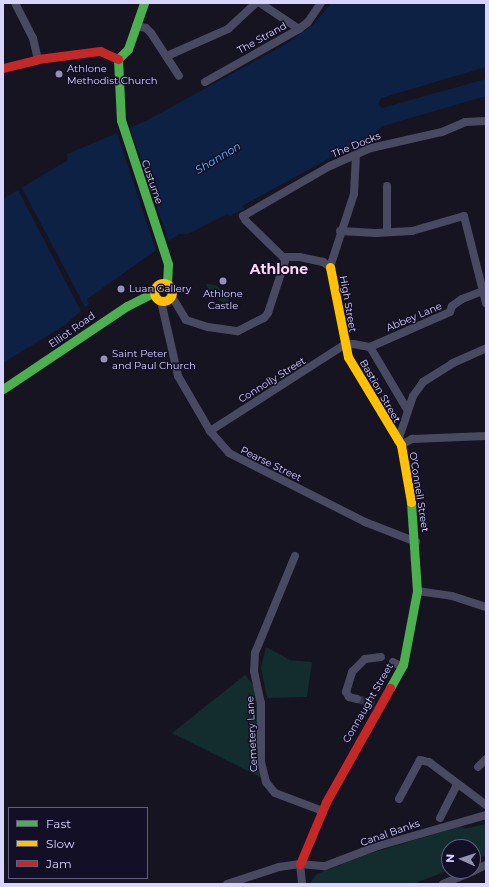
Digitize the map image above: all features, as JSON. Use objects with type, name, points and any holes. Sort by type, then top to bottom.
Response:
[{"type":"street","points":[[15,3],[33,38],[38,59]]},
{"type":"street","points":[[3,68],[38,59],[100,51],[118,59],[128,49],[144,3]]},
{"type":"street","name":"The Strand","points":[[205,82],[299,29],[311,19],[321,3]]},
{"type":"street","points":[[167,56],[228,29],[254,4],[299,29]]},
{"type":"street","points":[[136,26],[146,28],[151,33],[179,76]]},
{"type":"street","name":"Custume","points":[[118,59],[120,120],[168,264],[167,284]]},
{"type":"street","name":"The Docks","points":[[286,258],[257,234],[243,216],[330,166],[356,155],[393,142],[442,132],[465,122],[486,121]]},
{"type":"street","points":[[171,295],[168,300],[161,301],[155,292],[159,285],[167,284],[171,288],[171,295],[186,320],[208,327],[238,331],[264,318],[268,313],[286,258],[300,257],[323,262],[330,267],[340,230],[354,194],[356,155]]},
{"type":"street","points":[[387,186],[387,232]]},
{"type":"street","points":[[340,230],[387,232],[412,231],[464,216],[486,303]]},
{"type":"street","name":"High Street","points":[[330,267],[339,305],[344,345]]},
{"type":"street","name":"Abbey Lane","points":[[370,347],[450,312],[452,306],[462,299],[483,291]]},
{"type":"street","name":"Elliot Road","points":[[3,389],[122,309],[155,292]]},
{"type":"street","name":"Pearse Street","points":[[161,301],[176,372],[210,431],[237,459],[393,534],[416,542]]},
{"type":"street","points":[[344,345],[362,344],[370,347],[408,411]]},
{"type":"street","name":"Connolly Street","points":[[210,431],[344,345]]},
{"type":"street","name":"Bastion Street","points":[[344,345],[348,357],[399,443]]},
{"type":"street","points":[[399,443],[408,411],[416,391],[429,377],[453,363],[486,348]]},
{"type":"street","points":[[399,443],[412,439],[486,436]]},
{"type":"street","name":"O'Connell Street","points":[[399,443],[412,499],[416,542]]},
{"type":"street","name":"Connaught Street","points":[[300,864],[323,811],[354,749],[377,705],[402,667],[409,644],[417,590],[416,542]]},
{"type":"street","name":"Cemetery Lane","points":[[295,556],[255,653],[254,671],[261,702],[261,762],[266,782],[275,793],[323,811]]},
{"type":"street","points":[[417,590],[452,596],[486,607]]},
{"type":"street","points":[[357,699],[349,697],[346,692],[352,672],[365,658],[381,657]]},
{"type":"street","points":[[393,662],[402,667]]},
{"type":"street","points":[[478,767],[486,759]]},
{"type":"street","points":[[399,799],[420,760],[429,762],[486,805]]},
{"type":"street","points":[[440,818],[457,784]]},
{"type":"street","name":"Canal Banks","points":[[227,884],[279,867],[300,864],[325,866],[378,846],[486,816]]},
{"type":"street","points":[[300,864],[302,884]]},
{"type":"street","points":[[443,884],[455,879]]},
{"type":"green space","points":[[206,284],[216,285],[229,297],[227,305],[210,294]]},
{"type":"green space","points":[[266,647],[290,660],[312,662],[307,697],[267,698],[261,668]]},
{"type":"green space","points":[[245,675],[254,686],[258,708],[258,768],[260,777],[172,733]]},
{"type":"green space","points":[[486,824],[486,855],[481,857],[481,839],[441,839],[441,873],[413,884],[309,884],[317,874],[365,855],[458,827],[467,828]]},
{"type":"water","name":"Shannon","points":[[331,3],[486,3],[486,96],[383,126],[372,135],[242,206],[244,209],[230,216],[227,214],[188,234],[179,234],[87,299],[89,304],[65,325],[3,363],[3,199],[68,160],[67,154],[146,121],[286,44],[313,25]]},
{"type":"pier","points":[[486,67],[486,79],[382,108],[378,104],[381,98]]},
{"type":"pier","points":[[129,125],[169,242],[156,251],[117,133]]},
{"type":"pier","points":[[21,186],[86,309],[82,313],[17,188]]},
{"type":"tunnel","points":[[357,699],[374,704]]},
{"type":"traffic: fast","points":[[118,59],[128,49],[144,3]]},
{"type":"traffic: fast","points":[[118,59],[121,120],[168,264],[167,284]]},
{"type":"traffic: fast","points":[[3,389],[127,306],[155,292]]},
{"type":"traffic: fast","points":[[390,688],[403,665],[417,591],[411,502]]},
{"type":"traffic: slow","points":[[330,267],[348,357],[401,445],[411,502]]},
{"type":"traffic: slow","points":[[163,283],[169,286],[172,292],[169,298],[163,301],[157,298],[154,292],[157,286],[163,283]]},
{"type":"traffic: jam","points":[[3,68],[38,59],[100,51],[118,59]]},
{"type":"traffic: jam","points":[[300,864],[326,802],[390,688]]},
{"type":"place","name":"Athlone Methodist Church","points":[[59,74]]},
{"type":"place","name":"Athlone Castle","points":[[223,281]]},
{"type":"place","name":"Luan Gallery","points":[[121,289]]},
{"type":"place","name":"Saint Peter and Paul Church","points":[[104,359]]},
{"type":"district","name":"Athlone","points":[[279,269]]}]
